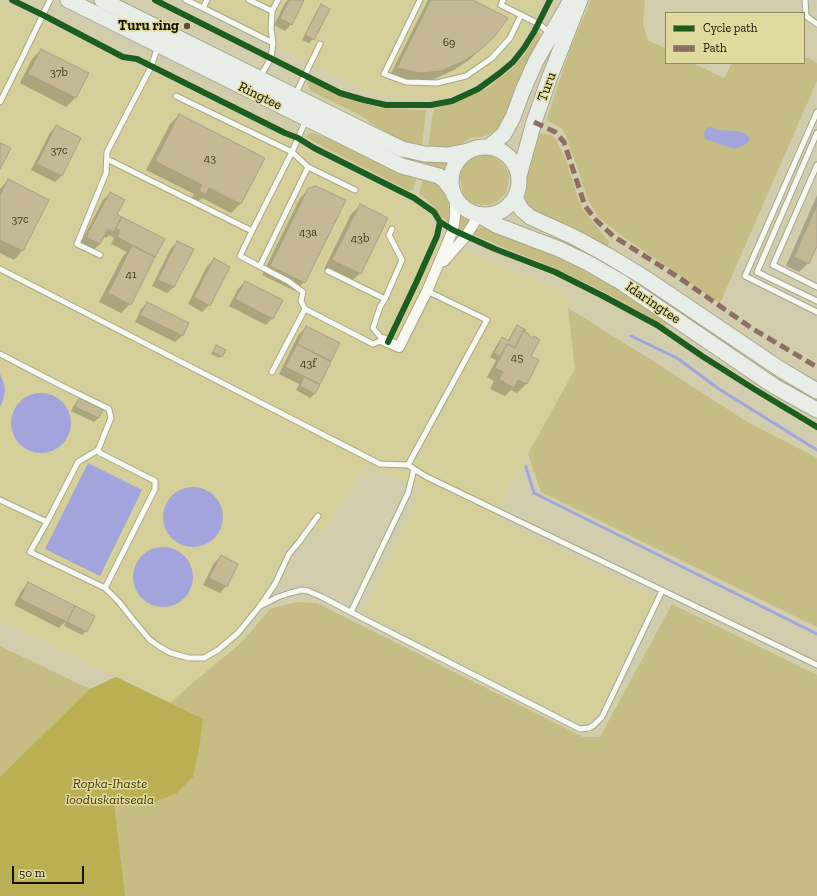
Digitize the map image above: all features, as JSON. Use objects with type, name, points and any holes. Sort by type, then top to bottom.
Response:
[{"type":"main road","name":"Ringtee","points":[[68,0],[402,166],[439,176],[445,181],[453,194]]},
{"type":"main road","name":"Ringtee","points":[[104,0],[294,96],[402,148],[425,154],[448,155],[468,151]]},
{"type":"main road","name":"Turu","points":[[489,147],[504,134],[513,117],[536,61],[554,41],[571,0]]},
{"type":"main road","name":"Turu","points":[[519,176],[534,122],[580,0]]},
{"type":"main road","points":[[482,146],[489,147],[496,148],[509,156],[517,168],[519,176],[518,190],[509,205],[500,212],[490,215],[479,215],[470,212],[461,206],[453,194],[450,178],[453,167],[459,158],[475,148],[482,146]]},
{"type":"main road","name":"Idaringtee","points":[[515,197],[521,209],[530,217],[607,254],[780,369],[817,391]]},
{"type":"main road","name":"Idaringtee","points":[[479,215],[496,225],[559,249],[588,263],[621,282],[774,386],[817,410]]},
{"type":"street","points":[[383,340],[399,347],[427,291],[453,230],[455,217],[453,194]]},
{"type":"street","points":[[436,270],[466,236],[479,215]]},
{"type":"lane","points":[[0,102],[24,56],[50,0]]},
{"type":"lane","points":[[186,0],[273,42]]},
{"type":"lane","points":[[203,8],[207,0]]},
{"type":"lane","points":[[249,0],[272,11]]},
{"type":"lane","points":[[259,78],[271,58],[273,42],[271,19],[272,11],[278,0]]},
{"type":"lane","points":[[420,0],[384,74],[406,82],[437,83],[466,76],[492,58],[510,38],[521,15]]},
{"type":"lane","points":[[503,0],[501,5],[539,24],[554,41],[555,52],[549,79]]},
{"type":"lane","points":[[805,0],[806,16],[817,24]]},
{"type":"lane","points":[[294,96],[320,44]]},
{"type":"lane","points":[[100,255],[77,244],[106,173],[107,152],[151,67],[158,45]]},
{"type":"lane","points":[[176,96],[292,152],[308,167],[355,190]]},
{"type":"lane","points":[[817,112],[745,276],[817,312]]},
{"type":"lane","points":[[306,118],[292,152],[240,256],[288,281],[303,292],[302,301],[305,309],[373,344],[383,340],[373,328],[380,307],[402,260],[389,235],[392,229]]},
{"type":"lane","points":[[817,133],[757,272],[817,301]]},
{"type":"lane","points":[[106,159],[252,231]]},
{"type":"lane","points":[[817,165],[773,264],[817,286]]},
{"type":"lane","points":[[260,266],[308,167]]},
{"type":"lane","points":[[0,269],[380,464],[408,465],[426,476],[817,665]]},
{"type":"lane","points":[[328,272],[385,299]]},
{"type":"lane","points":[[408,465],[488,320],[427,291]]},
{"type":"lane","points":[[272,372],[305,309]]},
{"type":"lane","points":[[0,354],[109,409],[111,418],[98,450],[78,462],[30,552],[105,588],[119,602],[150,640],[171,653],[190,658],[204,658],[218,650],[238,633],[260,606],[275,584],[289,554],[318,516]]},
{"type":"lane","points":[[98,450],[100,453],[155,481],[155,489],[105,588]]},
{"type":"lane","points":[[351,612],[408,493],[414,469]]},
{"type":"lane","points":[[0,500],[47,522]]},
{"type":"lane","points":[[260,606],[278,597],[302,590],[308,591],[580,729],[589,728],[602,717],[662,591]]},
{"type":"path","points":[[423,105],[438,104]]},
{"type":"path","points":[[426,146],[431,105]]},
{"type":"path","points":[[392,229],[414,198],[420,178]]},
{"type":"path","points":[[402,192],[414,198]]},
{"type":"shaded area","points":[[179,0],[542,0],[516,51],[495,72],[460,92],[444,98],[422,100],[375,94]]},
{"type":"shaded area","points":[[0,1],[94,47],[155,74],[399,195],[420,207],[427,213],[432,222],[433,235],[567,294],[575,369],[494,517],[654,598],[597,716],[587,724],[577,723],[363,612],[422,489],[366,464],[322,532],[308,524],[281,560],[241,643],[170,703],[0,620]]},
{"type":"green space","points":[[591,0],[645,0],[643,24],[648,40],[665,48],[665,64],[695,64],[724,78],[731,64],[805,64],[805,57],[817,63],[817,81],[720,303],[622,236],[599,218],[588,200],[566,135],[561,128],[550,122],[547,118],[571,47]]},
{"type":"green space","points":[[538,31],[540,38],[524,69],[505,119],[496,130],[482,137],[470,138],[455,147],[428,147],[433,112],[435,109],[455,103],[489,87],[516,65],[527,51]]},
{"type":"green space","points":[[308,80],[335,94],[379,108],[426,110],[422,147],[405,143],[358,114],[311,91],[307,84]]},
{"type":"green space","points":[[312,133],[335,140],[417,176],[413,190],[409,191],[305,137]]},
{"type":"green space","points":[[543,133],[551,135],[556,139],[566,160],[581,207],[609,242],[607,248],[537,213],[530,208],[525,198],[525,179],[533,139]]},
{"type":"green space","points":[[485,154],[493,156],[506,168],[509,176],[508,184],[506,193],[495,203],[488,205],[474,204],[467,200],[462,191],[461,181],[457,172],[461,165],[468,159],[476,155]]},
{"type":"green space","points":[[427,159],[451,160],[447,171],[425,167]]},
{"type":"green space","points":[[423,178],[438,183],[443,191],[448,202],[450,213],[449,224],[427,200],[419,194]]},
{"type":"green space","points":[[460,215],[470,222],[464,231],[457,228],[458,216]]},
{"type":"green space","points":[[480,228],[487,228],[557,256],[611,285],[668,323],[664,327],[646,315],[599,289],[556,269],[472,234]]},
{"type":"green space","points":[[568,308],[746,421],[817,458],[817,627],[541,492],[528,454],[575,369]]},
{"type":"green space","name":"Ropka-Ihaste looduskaitseala","points":[[296,602],[317,603],[583,737],[600,737],[672,604],[817,675],[817,896],[0,896],[0,646],[90,689],[116,677],[170,703],[241,643],[270,609]]},
{"type":"green space","name":"Ropka-Ihaste looduskaitseala","points":[[116,677],[203,719],[193,777],[177,793],[155,802],[114,804],[125,896],[0,896],[0,777],[90,689]]},
{"type":"water","points":[[709,127],[720,130],[737,131],[746,134],[749,137],[749,141],[746,144],[734,149],[705,139],[705,130]]},
{"type":"water","points":[[0,374],[4,383],[5,391],[0,407]]},
{"type":"water","points":[[41,393],[58,398],[66,406],[71,423],[66,440],[58,448],[41,453],[24,448],[16,440],[11,423],[16,406],[24,398]]},
{"type":"water","points":[[88,463],[142,490],[100,576],[45,549]]},
{"type":"water","points":[[193,487],[210,492],[218,500],[223,517],[218,534],[210,542],[193,547],[176,542],[168,534],[163,517],[168,500],[176,492]]},
{"type":"water","points":[[163,547],[180,552],[188,560],[193,577],[188,594],[180,602],[163,607],[146,602],[138,594],[133,577],[138,560],[146,552]]},
{"type":"building","points":[[289,0],[304,0],[292,25],[280,18]]},
{"type":"building","points":[[431,0],[473,0],[508,18],[495,36],[479,51],[464,61],[441,71],[420,73],[397,68]]},
{"type":"building","points":[[321,4],[330,9],[314,40],[305,35]]},
{"type":"building","points":[[41,49],[89,73],[76,98],[28,74]]},
{"type":"building","points":[[179,114],[265,158],[241,204],[209,188],[206,195],[199,191],[202,185],[155,161]]},
{"type":"building","points":[[56,125],[81,138],[62,176],[37,164]]},
{"type":"building","points":[[1,143],[11,148],[0,169],[0,146]]},
{"type":"building","points":[[8,179],[49,200],[23,251],[0,240],[0,195]]},
{"type":"building","points":[[316,186],[346,200],[305,283],[270,266],[308,188]]},
{"type":"building","points":[[110,192],[125,200],[117,214],[121,217],[114,232],[108,229],[100,244],[86,237]]},
{"type":"building","points":[[360,204],[388,218],[361,274],[332,260]]},
{"type":"building","points":[[817,205],[817,246],[809,264],[794,257]]},
{"type":"building","points":[[122,217],[165,239],[155,257],[117,237],[120,231],[116,228]]},
{"type":"building","points":[[177,241],[194,249],[174,287],[158,280]]},
{"type":"building","points":[[132,246],[155,257],[131,305],[108,293]]},
{"type":"building","points":[[214,258],[230,267],[210,306],[194,297]]},
{"type":"building","points":[[245,281],[283,300],[273,319],[235,299]]},
{"type":"building","points":[[147,302],[189,323],[183,336],[140,315]]},
{"type":"building","points":[[517,325],[526,330],[523,331],[515,347],[507,344],[500,356],[494,353],[502,337],[509,341]]},
{"type":"building","points":[[306,326],[340,343],[331,361],[297,344]]},
{"type":"building","points":[[523,331],[529,334],[529,336],[533,338],[534,336],[540,340],[531,356],[539,360],[527,384],[518,380],[514,388],[499,379],[503,372],[495,368],[507,344],[515,348]]},
{"type":"building","points":[[297,344],[331,362],[320,384],[285,367]]},
{"type":"building","points":[[216,345],[226,350],[222,357],[213,352]]},
{"type":"building","points":[[304,377],[320,385],[315,394],[300,386]]},
{"type":"building","points":[[79,398],[103,410],[99,418],[75,407]]},
{"type":"building","points":[[221,555],[238,564],[227,587],[209,578]]},
{"type":"building","points":[[28,582],[75,606],[67,622],[20,599]]},
{"type":"building","points":[[75,606],[95,616],[87,632],[67,622]]},
{"type":"waterway","points":[[631,336],[677,358],[719,389],[817,450]]},
{"type":"waterway","points":[[526,467],[534,493],[817,634]]},
{"type":"marked path","points":[[534,122],[555,132],[564,142],[585,206],[596,220],[613,236],[678,277],[753,329],[817,367]]},
{"type":"cycle path","points":[[12,0],[123,57],[137,59],[285,133],[298,138],[314,148],[414,198],[434,212],[440,222],[453,230],[495,249],[555,272],[603,296],[657,325],[702,356],[817,427]]},
{"type":"cycle path","points":[[155,0],[340,93],[386,105],[431,105],[452,101],[478,89],[513,62],[534,32],[550,0]]},
{"type":"cycle path","points":[[388,342],[437,236],[440,222]]},
{"type":"place","name":"Turu ring","points":[[187,26]]}]
